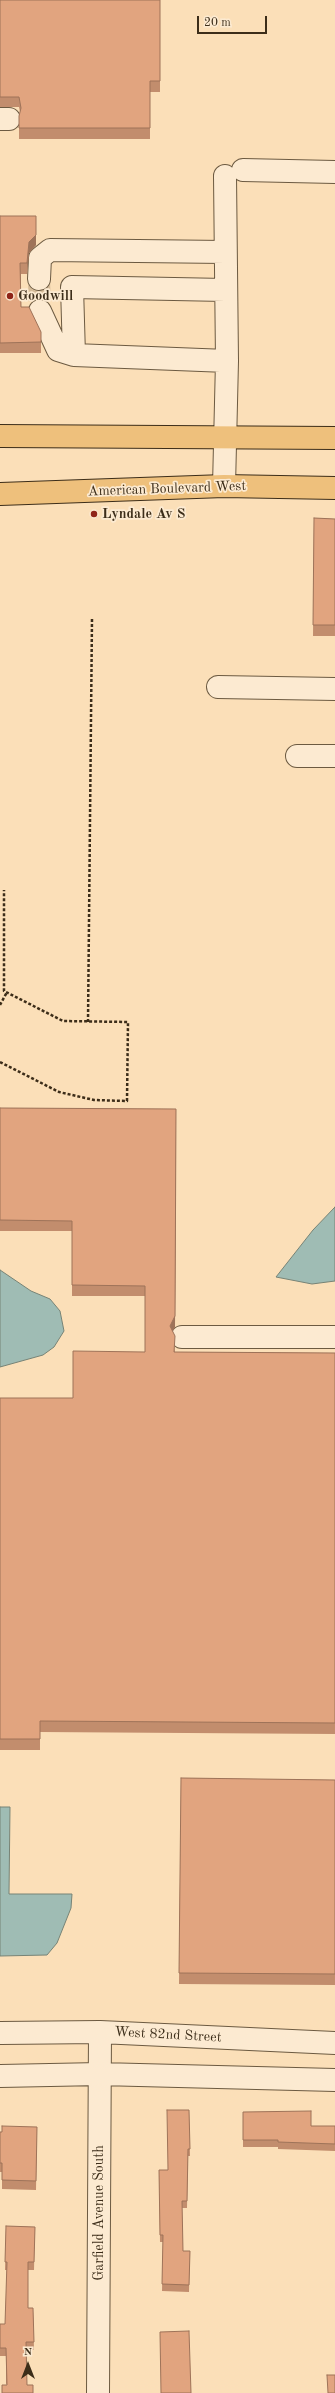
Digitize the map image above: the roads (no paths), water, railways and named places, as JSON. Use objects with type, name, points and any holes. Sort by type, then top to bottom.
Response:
[{"type":"main road","points":[[0,436],[335,438]]},
{"type":"main road","name":"American Boulevard West","points":[[0,494],[224,486],[335,488]]},
{"type":"street","points":[[224,486],[227,361],[224,227],[234,173],[335,172]]},
{"type":"street","points":[[39,280],[40,258],[50,250],[225,252]]},
{"type":"street","points":[[74,354],[72,287],[225,290]]},
{"type":"street","points":[[40,311],[58,350],[74,354],[227,361]]},
{"type":"street","points":[[218,687],[335,689]]},
{"type":"street","points":[[297,756],[335,756]]},
{"type":"street","points":[[182,1336],[335,1337]]},
{"type":"street","name":"West 82nd Street","points":[[0,2033],[100,2032],[335,2043]]},
{"type":"street","name":"Garfield Avenue South","points":[[98,2393],[100,2032]]},
{"type":"street","points":[[0,2076],[100,2074],[335,2080]]},
{"type":"water","points":[[335,1207],[335,1281],[312,1284],[276,1277],[313,1230]]},
{"type":"water","points":[[0,1270],[31,1291],[50,1299],[60,1311],[64,1331],[54,1347],[43,1355],[0,1367]]},
{"type":"water","points":[[0,1807],[10,1807],[9,1894],[72,1894],[71,1908],[57,1943],[47,1955],[0,1956]]},
{"type":"tunnel","points":[[39,279],[40,311]]},
{"type":"place","name":"Goodwill","points":[[10,296]]},
{"type":"place","name":"Lyndale Av S","points":[[94,514]]}]
